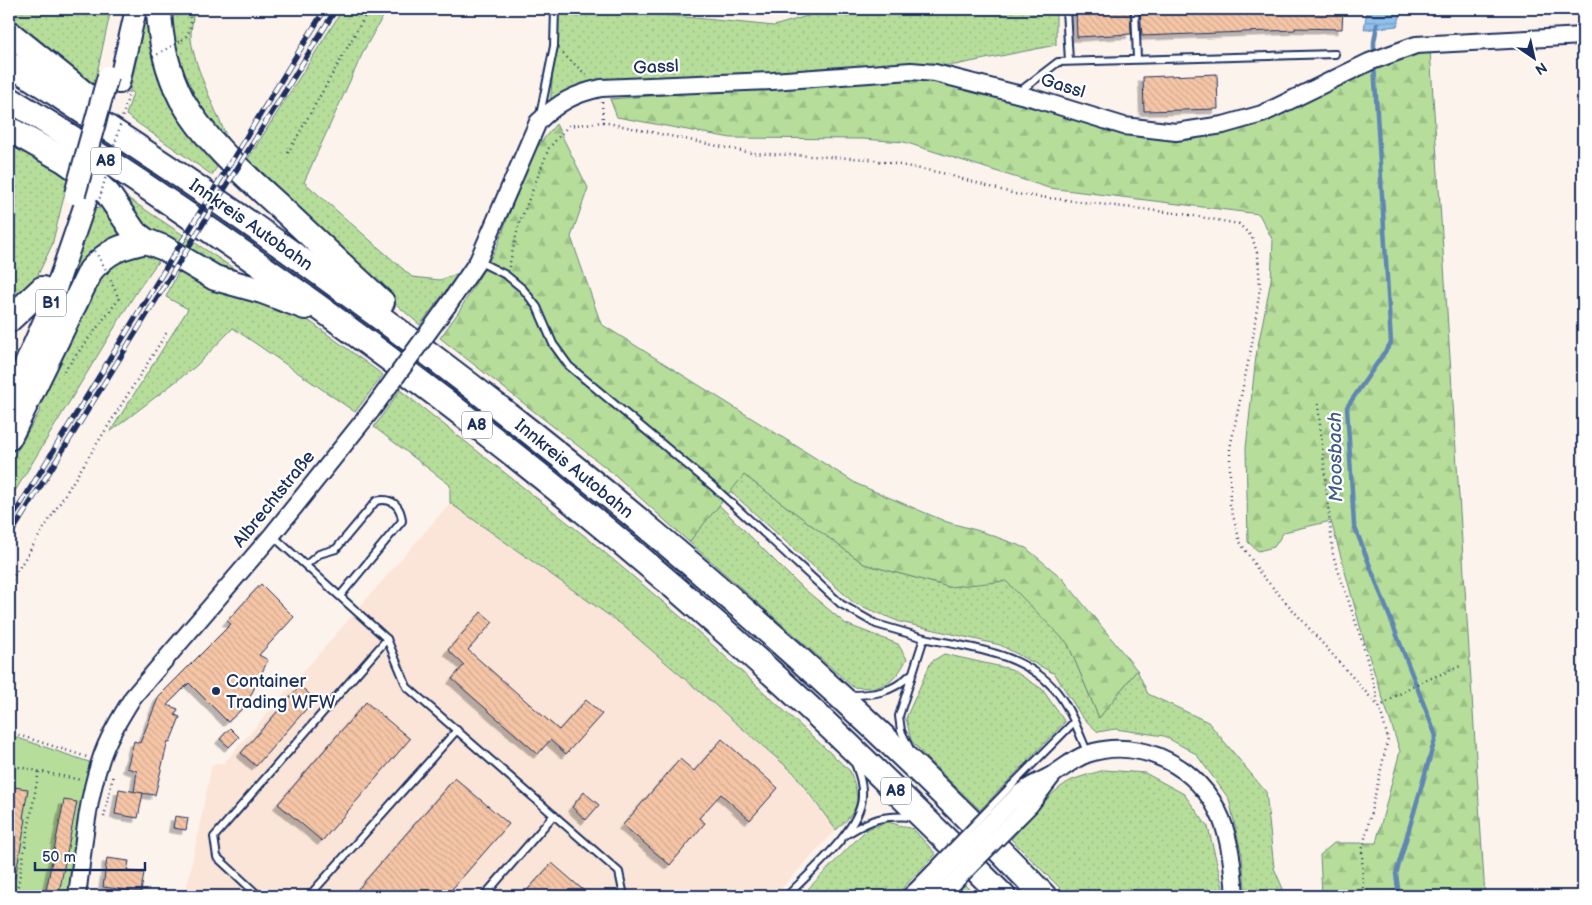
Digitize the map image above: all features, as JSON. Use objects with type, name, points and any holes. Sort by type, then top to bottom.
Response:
[{"type":"highway","points":[[159,9],[161,42],[170,73],[183,100],[197,122],[254,184],[382,302],[408,338]]},
{"type":"highway","points":[[9,33],[106,112],[123,137]]},
{"type":"highway","name":"Innkreis Autobahn","points":[[9,64],[234,211],[408,338],[618,502],[836,694],[924,776],[1044,896]]},
{"type":"highway","name":"Innkreis Autobahn","points":[[9,99],[167,201],[336,320],[553,485],[683,594],[850,747],[1003,896]]},
{"type":"highway","points":[[9,129],[64,160],[95,182],[108,194],[134,232],[146,241],[164,248],[215,278],[262,291],[336,320]]},
{"type":"highway","points":[[9,438],[92,270],[104,256],[120,247],[146,241]]},
{"type":"highway","points":[[9,320],[42,289]]},
{"type":"main road","name":"B1","points":[[119,83],[123,9]]},
{"type":"main road","name":"B1","points":[[9,401],[49,309],[86,201],[119,83],[136,9]]},
{"type":"main road","name":"B1","points":[[9,370],[42,289],[86,201]]},
{"type":"street","name":"Gassl","points":[[536,128],[551,109],[576,94],[601,88],[772,82],[911,71],[935,73],[1016,94],[1124,126],[1176,132],[1223,125],[1262,114],[1374,60],[1416,45],[1583,36]]},
{"type":"street","name":"Albrechtstraße","points":[[76,896],[94,783],[100,761],[115,726],[133,697],[272,535],[371,411],[448,306],[478,261],[536,128]]},
{"type":"street","points":[[917,892],[1020,795],[1053,775],[1063,766],[1088,754],[1113,749],[1139,751],[1165,758],[1194,779],[1216,807],[1225,829],[1233,868],[1235,896]]},
{"type":"street","points":[[940,896],[1020,795]]},
{"type":"lane","points":[[536,128],[554,46],[555,9]]},
{"type":"lane","points":[[1066,9],[1069,62]]},
{"type":"lane","points":[[1135,9],[1137,59]]},
{"type":"lane","points":[[1016,94],[1058,62],[1335,54]]},
{"type":"lane","points":[[478,261],[506,275],[523,289],[537,307],[553,344],[569,366],[716,489],[841,604],[876,624],[924,638],[1001,655],[1028,667],[1056,691],[1074,722],[1088,754]]},
{"type":"lane","points":[[306,565],[319,554],[336,550],[376,501],[385,499],[394,502],[401,511],[402,521],[340,596]]},
{"type":"lane","points":[[272,535],[387,638],[407,687],[619,872],[624,896]]},
{"type":"lane","points":[[260,896],[216,857],[214,838],[387,638]]},
{"type":"lane","points":[[924,638],[911,674],[899,724],[924,776]]},
{"type":"lane","points":[[836,694],[871,695],[890,690],[911,674]]},
{"type":"lane","points":[[1020,795],[1074,722]]},
{"type":"lane","points":[[309,896],[457,730]]},
{"type":"lane","points":[[787,896],[844,836],[858,813],[862,799],[862,785],[850,747]]},
{"type":"lane","points":[[484,896],[554,815]]},
{"type":"lane","points":[[844,836],[866,822],[881,817],[924,818]]},
{"type":"lane","points":[[904,896],[917,892]]},
{"type":"path","points":[[154,57],[188,35],[191,25],[189,9]]},
{"type":"path","points":[[288,153],[369,9]]},
{"type":"path","points":[[554,46],[601,88]]},
{"type":"path","points":[[86,201],[119,83]]},
{"type":"path","points":[[506,275],[514,250],[518,227],[549,148],[568,126],[603,122],[751,153],[869,159],[942,173],[1015,194],[1183,214],[1239,224],[1252,237],[1258,256],[1260,287],[1252,344],[1230,448],[1230,504],[1240,542],[1260,573],[1379,707]]},
{"type":"path","points":[[61,375],[119,299],[109,275],[94,251]]},
{"type":"path","points":[[9,584],[167,332]]},
{"type":"path","points":[[1318,404],[1333,555],[1362,641],[1388,739],[1362,851],[1363,896]]},
{"type":"path","points":[[1379,707],[1412,686],[1463,665]]},
{"type":"path","points":[[9,732],[100,761]]},
{"type":"path","points":[[9,765],[94,783]]},
{"type":"path","points":[[16,896],[39,771]]},
{"type":"path","points":[[103,824],[115,771]]},
{"type":"shaded area","points":[[450,503],[621,624],[794,774],[836,830],[774,896],[185,896],[212,764],[223,764]]},
{"type":"green space","points":[[9,9],[111,9],[94,87],[9,21]]},
{"type":"green space","points":[[147,9],[149,9],[221,160],[212,175],[126,115],[133,93],[130,90]]},
{"type":"green space","points":[[165,9],[193,9],[191,36],[193,50],[230,145],[228,150],[180,81]]},
{"type":"green space","points":[[343,9],[387,9],[364,50],[304,182],[412,277],[440,280],[459,273],[420,325],[344,259],[244,165]]},
{"type":"green space","points":[[557,9],[656,9],[655,14],[774,26],[830,9],[1056,9],[1056,45],[955,65],[846,68],[736,77],[588,82],[550,108]]},
{"type":"green space","points":[[1430,50],[1485,896],[1322,896],[1320,855],[1334,843],[1376,843],[1400,751],[1365,644],[1331,521],[1284,532],[1274,547],[1258,551],[1248,542],[1246,448],[1256,356],[1271,280],[1273,241],[1259,214],[1049,188],[904,142],[863,139],[731,138],[617,117],[610,99],[878,79],[938,80],[1042,111],[1134,133],[1206,136],[1381,62]]},
{"type":"green space","points":[[556,124],[588,188],[571,237],[601,324],[857,484],[947,522],[983,532],[1026,548],[1062,578],[1137,670],[1099,718],[1068,644],[1006,581],[949,587],[864,564],[744,475],[689,542],[614,474],[440,338],[458,313],[496,249],[532,153]]},
{"type":"green space","points":[[9,136],[70,172],[52,245],[35,281],[9,311]]},
{"type":"green space","points":[[111,187],[248,278],[206,267],[136,224]]},
{"type":"green space","points":[[102,199],[128,236],[47,340],[94,206],[99,209]]},
{"type":"green space","points":[[141,249],[164,253],[135,294],[9,501],[9,465],[41,409],[32,403],[98,274],[120,255]]},
{"type":"green space","points":[[179,270],[219,292],[276,301],[312,323],[383,375],[355,412],[233,328],[196,366],[110,432],[188,309],[166,297]]},
{"type":"green space","points":[[400,390],[591,541],[695,629],[850,771],[857,797],[854,810],[844,823],[836,830],[794,773],[621,624],[450,503],[450,485],[374,427]]},
{"type":"green space","points":[[744,475],[864,564],[949,587],[1006,580],[1068,644],[1099,718],[1137,670],[1148,694],[1208,722],[1266,792],[1274,868],[1286,896],[1246,896],[1242,856],[1229,799],[1196,754],[1164,736],[1115,729],[1098,732],[1082,717],[1055,674],[1000,645],[900,622],[854,603],[730,491]]},
{"type":"green space","points":[[719,505],[797,583],[846,624],[898,644],[907,659],[897,675],[886,684],[880,686],[872,688],[853,687],[689,542]]},
{"type":"green space","points":[[944,654],[1011,669],[1042,689],[1065,722],[980,810],[925,757],[911,740],[906,718],[931,662]]},
{"type":"green space","points":[[9,735],[92,763],[67,896],[9,896]]},
{"type":"green space","points":[[1105,770],[1145,773],[1184,794],[1208,827],[1225,896],[1068,896],[1011,839],[1055,791],[1072,780]]},
{"type":"green space","points":[[888,822],[913,829],[936,854],[895,896],[801,896],[867,829]]},
{"type":"green space","points":[[965,885],[976,896],[954,896]]},
{"type":"water","points":[[1367,9],[1403,9],[1397,26],[1364,30]]},
{"type":"building","points":[[1076,9],[1130,9],[1131,34],[1077,37]]},
{"type":"building","points":[[1140,9],[1343,9],[1342,29],[1295,28],[1295,30],[1142,36]]},
{"type":"building","points":[[1217,74],[1218,109],[1144,111],[1143,77]]},
{"type":"building","points":[[261,584],[294,617],[259,655],[268,660],[246,705],[228,722],[189,683],[167,705],[178,709],[175,715],[180,717],[170,742],[168,741],[155,795],[134,792],[137,771],[127,768],[134,741],[140,743],[159,696],[231,624],[227,621]]},
{"type":"building","points":[[481,612],[493,622],[468,650],[559,730],[586,700],[602,714],[566,754],[550,740],[538,754],[452,679],[464,665],[448,650]]},
{"type":"building","points":[[300,686],[315,699],[256,766],[241,753]]},
{"type":"building","points":[[366,702],[410,739],[322,841],[278,804]]},
{"type":"building","points":[[230,728],[239,737],[229,747],[220,739]]},
{"type":"building","points":[[722,739],[778,788],[750,820],[721,794],[699,818],[705,823],[670,865],[623,825],[680,759],[694,771]]},
{"type":"building","points":[[455,778],[509,824],[446,896],[352,896]]},
{"type":"building","points":[[14,787],[28,789],[23,818],[26,819],[15,878],[9,877],[9,835],[15,800],[12,799]]},
{"type":"building","points":[[119,789],[143,793],[138,818],[115,814]]},
{"type":"building","points":[[584,792],[599,805],[586,820],[572,807]]},
{"type":"building","points":[[64,800],[77,802],[59,893],[46,891]]},
{"type":"building","points":[[175,816],[188,818],[186,830],[173,828]]},
{"type":"building","points":[[107,858],[129,861],[127,871],[144,873],[141,892],[103,887]]},
{"type":"building","points":[[552,863],[590,896],[522,896]]},
{"type":"waterway","name":"Moosbach","points":[[1374,57],[1377,25]]},
{"type":"waterway","name":"Moosbach","points":[[1374,64],[1391,343],[1347,407],[1354,525],[1436,736],[1396,874],[1399,896]]},
{"type":"railway","points":[[9,523],[325,9]]},
{"type":"railway","points":[[9,537],[336,9]]},
{"type":"place","name":"Container Trading WFW","points":[[216,691]]}]
